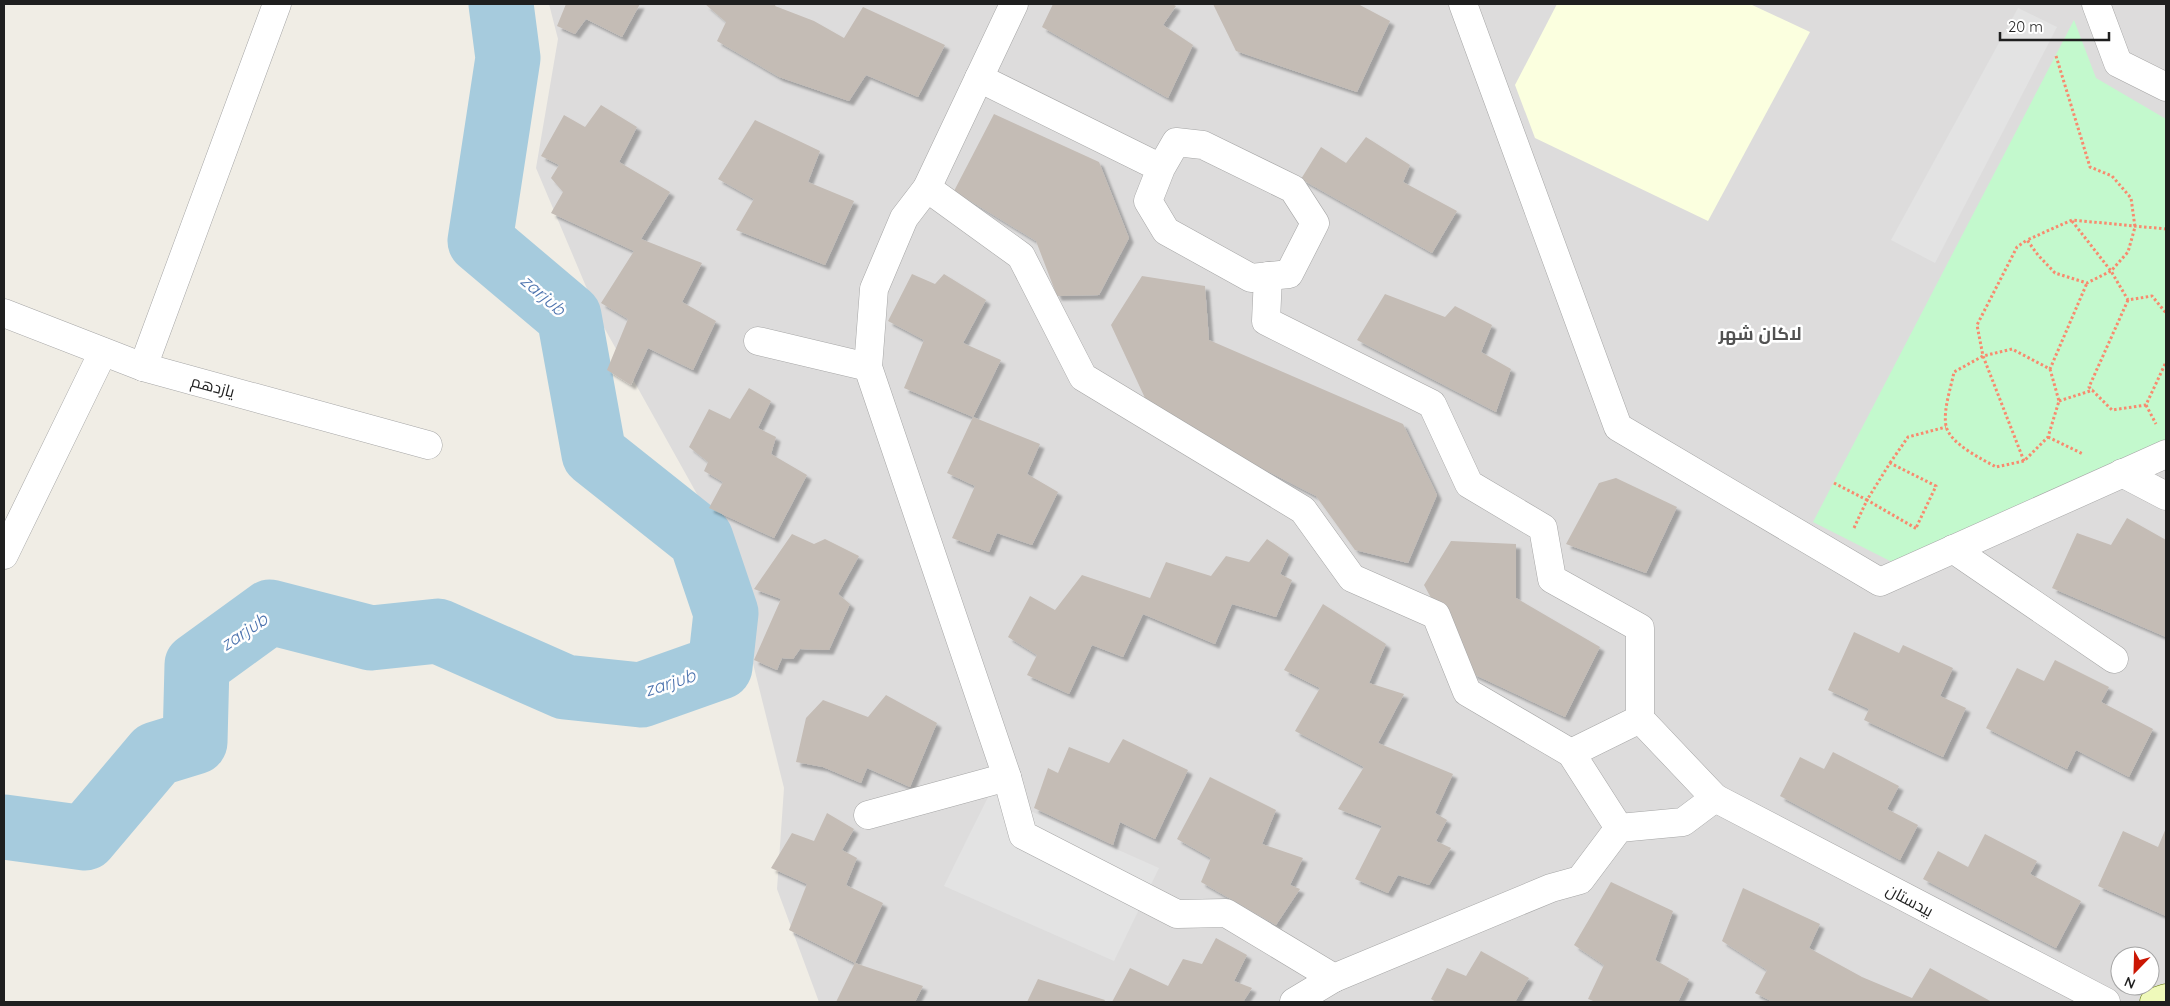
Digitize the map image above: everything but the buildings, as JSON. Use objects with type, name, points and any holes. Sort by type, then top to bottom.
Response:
[{"type":"street","points":[[143,367],[277,4]]},
{"type":"street","points":[[1014,4],[927,188],[904,218],[874,289],[868,368],[1006,777],[1023,835],[1177,914],[1226,913],[1334,978]]},
{"type":"street","points":[[1463,4],[1618,427],[1880,582],[2166,454]]},
{"type":"street","points":[[2096,4],[2118,63],[2166,87]]},
{"type":"street","points":[[979,78],[1161,168]]},
{"type":"street","points":[[1176,142],[1203,145],[1293,189],[1315,223],[1290,274],[1251,278],[1166,231],[1148,201],[1161,168],[1176,142]]},
{"type":"street","points":[[927,188],[1021,256],[1083,377],[1303,510],[1352,578],[1436,615],[1467,692],[1570,753],[1619,828]]},
{"type":"street","points":[[1268,276],[1266,321],[1432,404],[1469,484],[1543,528],[1552,579],[1640,628],[1640,719],[1570,753]]},
{"type":"street","name":"یازدهم","points":[[4,313],[143,367],[428,445]]},
{"type":"street","points":[[758,341],[868,368]]},
{"type":"street","points":[[4,555],[103,352]]},
{"type":"street","points":[[2122,473],[2166,496]]},
{"type":"street","points":[[1952,549],[2114,659]]},
{"type":"street","name":"بیدستان","points":[[1640,719],[1715,798],[2106,1002]]},
{"type":"street","points":[[868,814],[1006,777]]},
{"type":"street","points":[[1294,1002],[1334,978],[1550,888],[1580,880],[1619,828],[1683,822],[1715,798]]},
{"type":"street","points":[[2154,1002],[2166,998]]},
{"type":"path","points":[[2050,369],[2012,349],[1983,356],[1954,372],[1947,405],[1946,427],[1968,452],[1996,468],[2024,461],[2048,437],[2059,401],[2050,369],[2087,283],[2111,271],[2128,252],[2135,227],[2131,198],[2112,176],[2090,167],[2056,56]]},
{"type":"path","points":[[2072,220],[2111,271],[2128,300]]},
{"type":"path","points":[[2024,461],[1983,356],[1977,325],[2017,247],[2027,240],[2072,220],[2166,229]]},
{"type":"path","points":[[2027,240],[2055,273],[2087,283]]},
{"type":"path","points":[[2128,300],[2152,296],[2166,313]]},
{"type":"path","points":[[2128,300],[2089,387],[2112,410],[2146,404],[2166,368],[2166,362]]},
{"type":"path","points":[[2059,401],[2093,390]]},
{"type":"path","points":[[1839,558],[1867,500],[1908,437],[1946,427]]},
{"type":"path","points":[[1890,463],[1936,486],[1916,528]]},
{"type":"path","points":[[1834,483],[1952,549]]},
{"type":"shaded area","points":[[549,4],[2166,4],[2166,1002],[819,1002],[777,889],[784,788],[722,539],[601,322],[536,168],[558,39]]},
{"type":"shaded area","points":[[1557,4],[1750,4],[1810,32],[1708,221],[1535,138],[1515,85]]},
{"type":"shaded area","points":[[2018,8],[2057,27],[1935,263],[1891,240]]},
{"type":"shaded area","points":[[990,793],[1159,868],[1114,961],[944,886]]},
{"type":"green space","points":[[2074,20],[2096,78],[2166,119],[2166,444],[1892,562],[1813,522]]},
{"type":"waterway","name":"zarjub","points":[[4,827],[85,838],[156,754],[195,742],[197,665],[270,612],[371,638],[438,631],[565,687],[641,695],[720,667],[726,613],[701,539],[594,454],[569,316],[480,241],[508,58],[501,4]]},
{"type":"district","name":"لاکان شهر","points":[[1760,334]]}]
